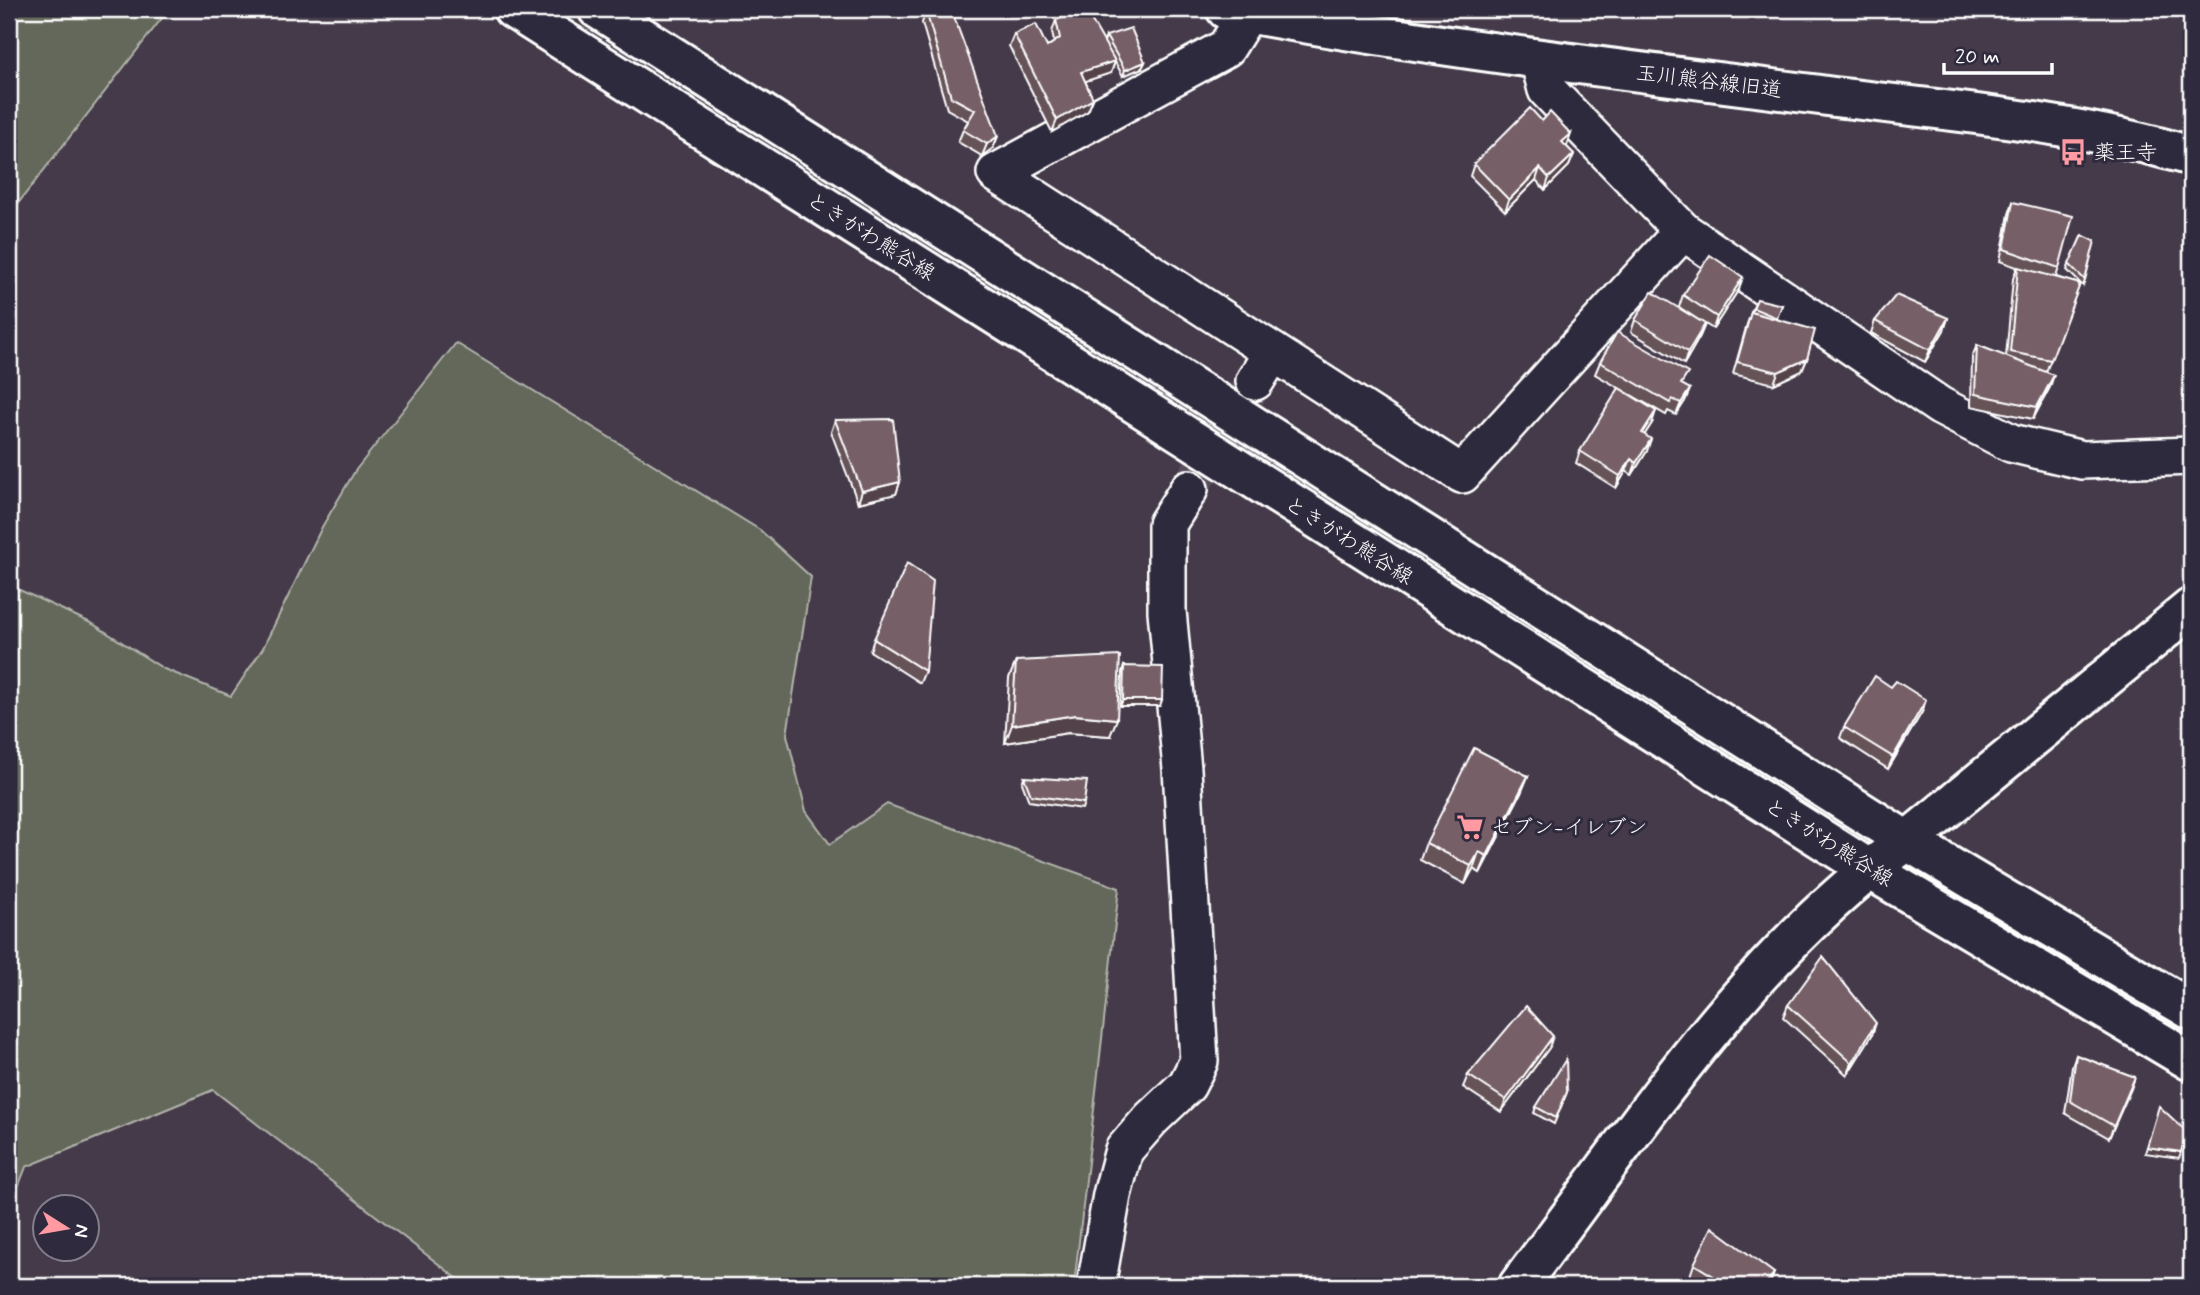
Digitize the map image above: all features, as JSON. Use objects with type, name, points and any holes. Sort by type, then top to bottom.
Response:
[{"type":"main road","name":"ときがわ熊谷線","points":[[513,9],[1869,869],[2191,1061]]},
{"type":"main road","name":"ときがわ熊谷線","points":[[598,9],[1908,841],[2191,1010]]},
{"type":"main road","points":[[649,9],[664,51]]},
{"type":"main road","name":"玉川熊谷線旧道","points":[[1237,11],[1539,59],[2046,124],[2144,142],[2191,156]]},
{"type":"main road","points":[[1518,1286],[1664,1088],[1747,988],[1828,905],[2191,608]]},
{"type":"street","points":[[1237,11],[1226,48],[996,173],[1264,366],[1462,474],[1684,231]]},
{"type":"street","points":[[1539,59],[1547,90],[1684,231],[1940,405],[2011,443],[2082,460],[2191,456]]},
{"type":"street","points":[[1096,1286],[1112,1195],[1124,1150],[1186,1085],[1199,1061],[1182,769],[1167,611],[1167,523],[1189,489]]},
{"type":"green space","points":[[9,9],[169,9],[9,215]]},
{"type":"green space","points":[[456,343],[760,530],[811,577],[787,735],[806,811],[830,844],[887,804],[1119,888],[1074,1286],[467,1286],[213,1090],[26,1167],[9,1210],[9,585],[93,624],[164,669],[231,696],[263,648],[322,527],[355,471]]},
{"type":"building","points":[[951,9],[998,136],[987,144],[963,130],[975,110],[951,97],[926,11]]},
{"type":"building","points":[[1085,9],[1115,61],[1081,72],[1093,99],[1057,120],[1014,34],[1036,24],[1047,47],[1060,38],[1056,20]]},
{"type":"building","points":[[1131,28],[1145,62],[1125,70],[1106,36]]},
{"type":"building","points":[[1530,108],[1542,121],[1550,112],[1571,134],[1562,142],[1574,154],[1549,178],[1540,168],[1509,200],[1474,164]]},
{"type":"building","points":[[2013,202],[2073,216],[2059,268],[2004,249]]},
{"type":"building","points":[[2082,235],[2095,241],[2085,280],[2069,264]]},
{"type":"building","points":[[1710,255],[1743,277],[1717,317],[1683,295]]},
{"type":"building","points":[[2018,267],[2080,284],[2051,360],[2010,352]]},
{"type":"building","points":[[1652,292],[1705,324],[1688,352],[1635,320]]},
{"type":"building","points":[[1896,295],[1948,318],[1930,350],[1875,321]]},
{"type":"building","points":[[1757,299],[1782,305],[1777,318],[1753,308]]},
{"type":"building","points":[[1751,312],[1815,330],[1807,359],[1778,372],[1737,362]]},
{"type":"building","points":[[1617,332],[1688,373],[1681,384],[1690,389],[1681,403],[1672,399],[1670,403],[1600,362]]},
{"type":"building","points":[[1977,345],[2054,375],[2037,407],[1975,394]]},
{"type":"building","points":[[1619,388],[1656,411],[1642,433],[1651,439],[1636,463],[1631,459],[1620,476],[1580,451]]},
{"type":"building","points":[[893,419],[900,482],[862,491],[835,420]]},
{"type":"building","points":[[907,563],[933,581],[925,671],[874,639]]},
{"type":"building","points":[[1120,656],[1117,719],[1075,715],[1012,725],[1016,661]]},
{"type":"building","points":[[1124,666],[1163,667],[1162,700],[1123,700]]},
{"type":"building","points":[[1875,676],[1891,687],[1896,681],[1926,700],[1893,757],[1844,727]]},
{"type":"building","name":"セブン-イレブン","points":[[1474,748],[1528,776],[1487,856],[1479,852],[1471,866],[1426,843]]},
{"type":"building","points":[[1024,777],[1087,781],[1084,803],[1031,795]]},
{"type":"building","points":[[1823,957],[1876,1023],[1852,1063],[1788,1005]]},
{"type":"building","points":[[1526,1006],[1553,1036],[1506,1100],[1468,1075]]},
{"type":"building","points":[[2076,1055],[2135,1077],[2114,1126],[2070,1101]]},
{"type":"building","points":[[1566,1059],[1567,1092],[1556,1118],[1536,1107]]},
{"type":"building","points":[[2159,1106],[2187,1132],[2181,1152],[2147,1147]]},
{"type":"building","points":[[1712,1227],[1774,1273],[1764,1286],[1730,1286],[1694,1264]]},
{"type":"tunnel","points":[[1189,489],[1251,388]]},
{"type":"place","name":"薬王寺","points":[[2073,152]]},
{"type":"place","name":"セブン-イレブン","points":[[1470,827]]}]
